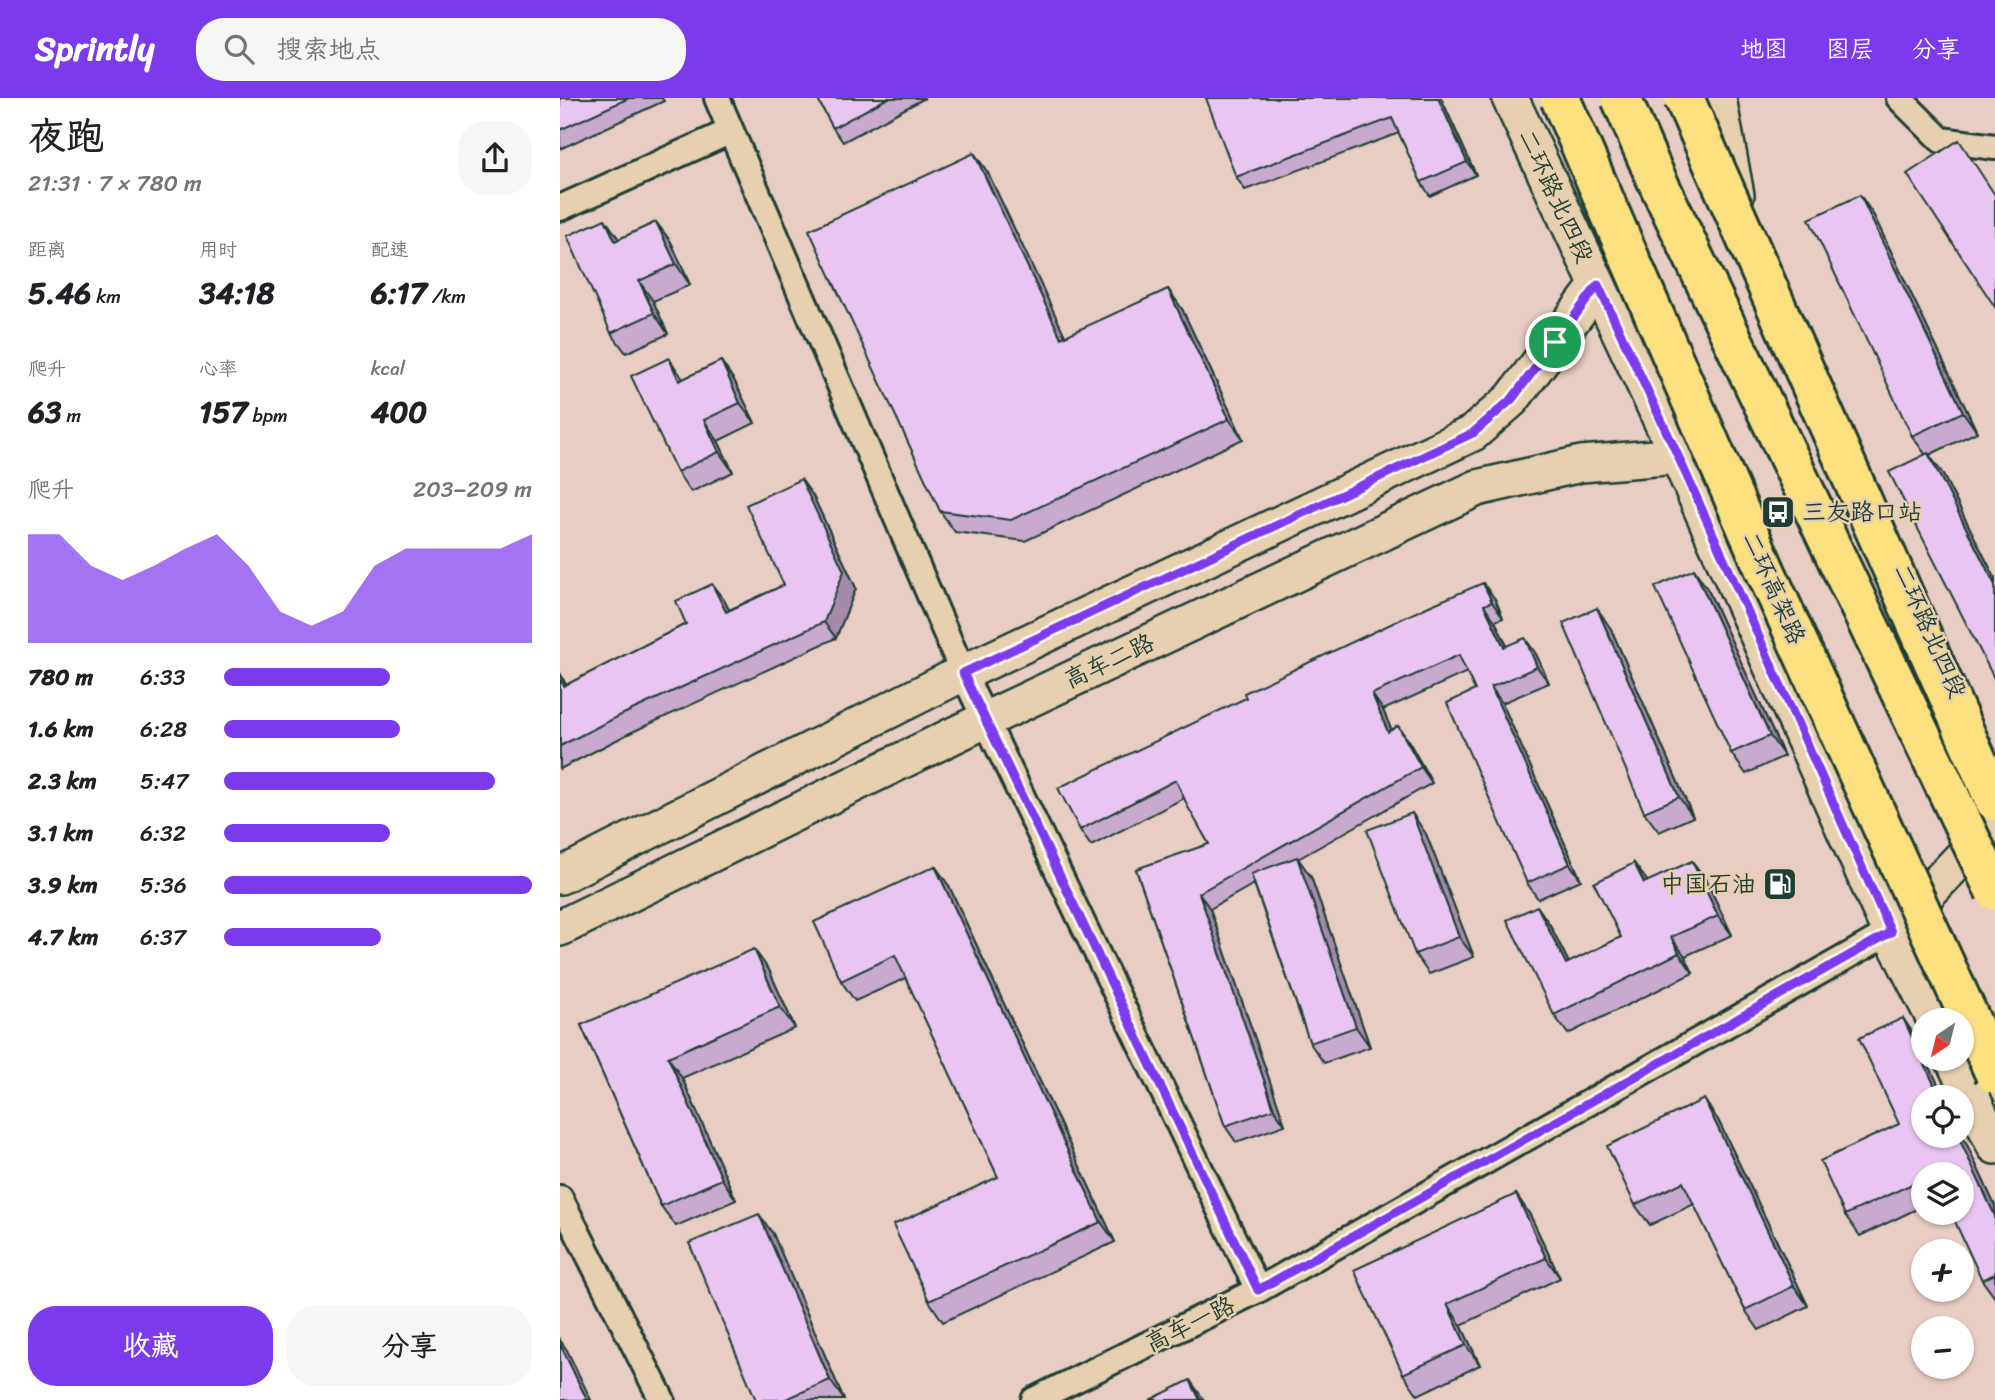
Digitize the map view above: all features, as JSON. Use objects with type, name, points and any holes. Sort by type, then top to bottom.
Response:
[{"type":"highway","points":[[1536,98],[1949,1008]]},
{"type":"highway","name":"二环高架路","points":[[1560,98],[1765,570],[1995,1074]]},
{"type":"highway","points":[[1621,98],[1654,174],[1995,891]]},
{"type":"highway","points":[[1684,98],[1995,802]]},
{"type":"highway","points":[[1974,1045],[1995,1074]]},
{"type":"street","points":[[717,98],[963,673],[1258,1290]]},
{"type":"street","name":"二环路北四段","points":[[1510,98],[1678,456],[1891,932],[1929,1008]]},
{"type":"street","name":"二环路北四段","points":[[1718,98],[1738,206],[1995,773]]},
{"type":"street","points":[[1899,98],[1941,140],[1995,147]]},
{"type":"street","points":[[560,208],[731,131]]},
{"type":"street","name":"高车二路","points":[[560,876],[963,673],[1473,433],[1512,399],[1598,285]]},
{"type":"street","name":"高车二路","points":[[560,928],[986,719],[1477,488],[1581,464],[1678,456]]},
{"type":"street","points":[[1891,932],[1995,823]]},
{"type":"street","name":"高车一路","points":[[1034,1400],[1258,1290],[1891,932]]},
{"type":"street","points":[[1959,1071],[1995,1146]]},
{"type":"street","points":[[560,1198],[662,1400]]},
{"type":"building","points":[[560,98],[629,98],[560,130]]},
{"type":"building","points":[[817,98],[888,98],[833,128]]},
{"type":"building","points":[[1206,98],[1438,98],[1467,162],[1421,182],[1392,118],[1236,177]]},
{"type":"building","points":[[1959,140],[1995,195],[1995,307],[1907,174]]},
{"type":"building","points":[[974,153],[1061,338],[1168,289],[1229,419],[1011,520],[940,511],[809,230]]},
{"type":"building","points":[[1860,195],[1963,412],[1912,436],[1809,219]]},
{"type":"building","points":[[605,219],[615,241],[656,222],[676,264],[639,281],[654,313],[611,333],[567,236]]},
{"type":"building","points":[[669,358],[679,381],[721,361],[740,403],[704,420],[719,452],[677,472],[631,376]]},
{"type":"building","points":[[1928,453],[1995,585],[1995,680],[1889,472]]},
{"type":"building","points":[[801,479],[844,571],[824,622],[560,746],[560,679],[564,686],[686,624],[676,601],[712,584],[726,612],[784,585],[746,505]]},
{"type":"building","points":[[1694,569],[1770,736],[1731,753],[1655,587]]},
{"type":"building","points":[[1483,583],[1492,602],[1484,605],[1504,647],[1525,638],[1537,667],[1491,687],[1570,864],[1527,883],[1447,703],[1475,690],[1459,655],[1372,694],[1388,732],[1398,726],[1421,767],[1199,893],[1274,1109],[1225,1126],[1136,869],[1209,844],[1176,780],[1080,830],[1058,788],[1246,698],[1244,693]]},
{"type":"building","points":[[1597,608],[1679,797],[1644,812],[1563,623]]},
{"type":"building","points":[[1412,813],[1459,937],[1415,954],[1367,830]]},
{"type":"building","points":[[1297,857],[1356,1027],[1310,1043],[1251,874]]},
{"type":"building","points":[[1692,861],[1718,916],[1671,937],[1679,953],[1554,1015],[1507,920],[1537,906],[1566,964],[1621,937],[1594,883],[1634,863],[1644,883]]},
{"type":"building","points":[[935,866],[1101,1222],[929,1301],[893,1225],[998,1177],[895,955],[841,981],[814,922]]},
{"type":"building","points":[[754,949],[780,1007],[668,1057],[722,1179],[661,1206],[581,1025]]},
{"type":"building","points":[[1903,1018],[1911,1035],[1911,1071],[1928,1071],[1934,1085],[1911,1085],[1911,1148],[1964,1148],[1970,1162],[1911,1162],[1911,1185],[1845,1215],[1820,1161],[1899,1124],[1859,1038]]},
{"type":"building","points":[[1704,1099],[1794,1286],[1745,1310],[1683,1182],[1635,1205],[1607,1146]]},
{"type":"building","points":[[1974,1171],[1995,1216],[1995,1274],[1982,1280],[1974,1263],[1974,1239],[1963,1239],[1957,1225],[1974,1225]]},
{"type":"building","points":[[1516,1194],[1546,1258],[1447,1304],[1466,1345],[1403,1374],[1354,1270]]},
{"type":"building","points":[[759,1214],[830,1380],[784,1400],[756,1400],[689,1243]]},
{"type":"building","points":[[560,1344],[587,1400],[560,1400]]},
{"type":"building","points":[[1190,1380],[1200,1400],[1150,1400]]},
{"type":"place","name":"三友路口站","points":[[1778,512]]},
{"type":"place","name":"中国石油","points":[[1780,884]]},
{"type":"route","points":[[1598,285],[1678,456],[1891,932],[1258,1290],[963,673],[1473,433],[1512,399],[1555,342],[1598,285]]}]
